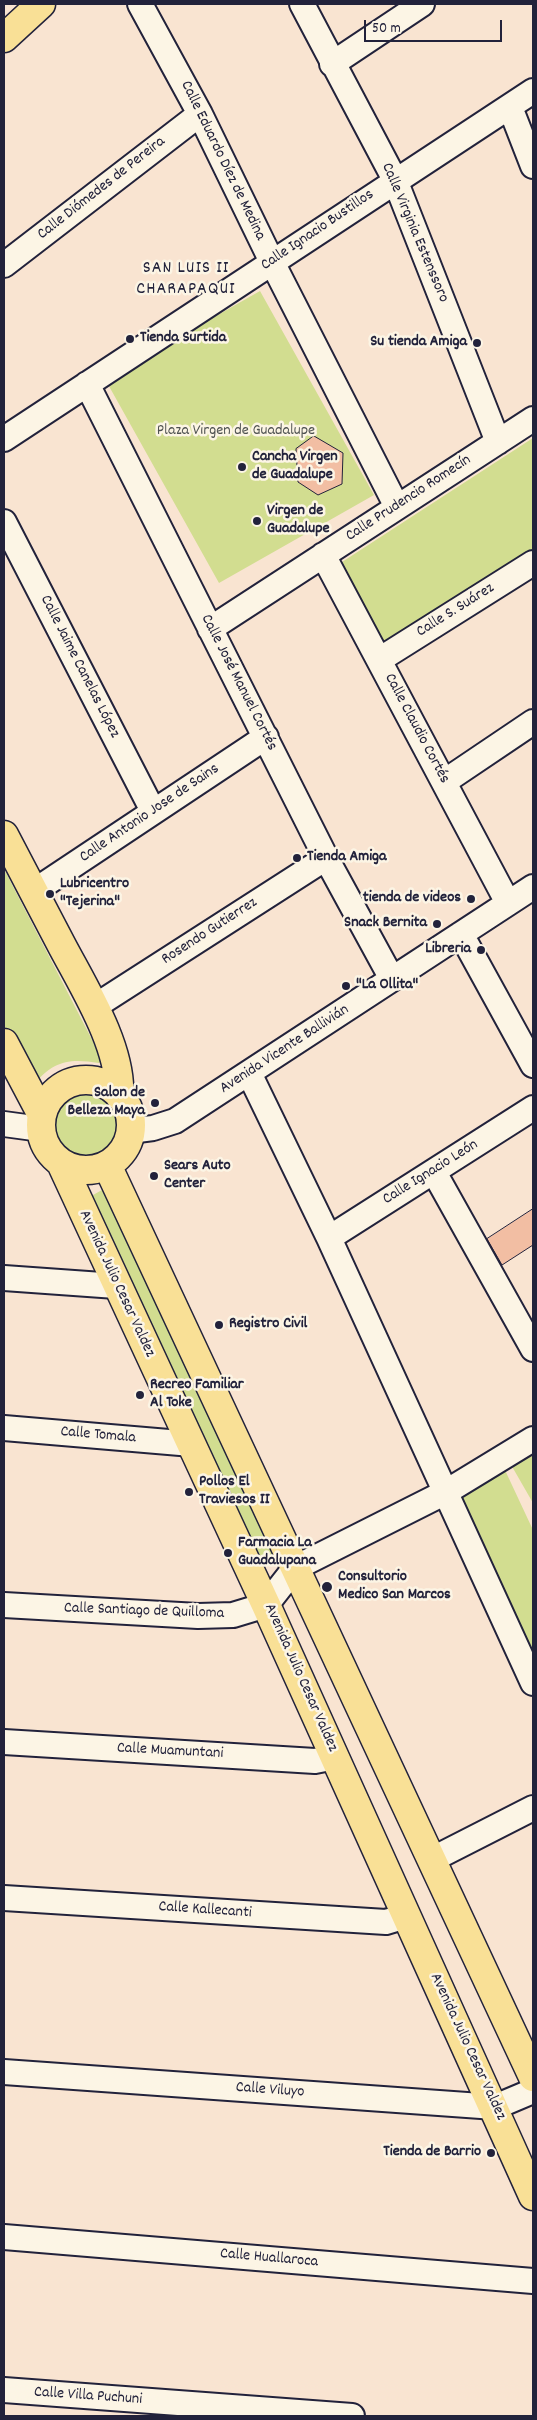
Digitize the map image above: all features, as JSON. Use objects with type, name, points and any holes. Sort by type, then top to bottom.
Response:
[{"type":"main road","points":[[4,38],[41,4]]},
{"type":"main road","points":[[4,835],[94,1007],[117,1065],[120,1081],[119,1096]]},
{"type":"main road","points":[[4,1044],[42,1122],[45,1144],[61,1163],[76,1169],[92,1170],[107,1165],[123,1150],[130,1131],[130,1118],[119,1096],[109,1087],[96,1081],[82,1080],[68,1084],[57,1091],[48,1102],[42,1122]]},
{"type":"main road","name":"Avenida Julio Cesar Valdez","points":[[61,1163],[116,1286],[192,1444],[266,1605],[406,1916],[530,2180]]},
{"type":"main road","points":[[107,1165],[533,2077]]},
{"type":"street","name":"Calle Eduardo Díez de Medina","points":[[140,4],[200,114],[272,262],[397,507]]},
{"type":"street","name":"Calle Virginia Estenssoro","points":[[302,4],[332,64],[395,180],[498,442]]},
{"type":"street","points":[[332,64],[422,4]]},
{"type":"street","name":"Calle Ignacio Bustillos","points":[[4,439],[533,91]]},
{"type":"street","points":[[510,107],[533,166]]},
{"type":"street","name":"Calle Diómedes de Pereira","points":[[4,265],[200,114]]},
{"type":"street","name":"Calle José Manuel Cortés","points":[[88,384],[326,858],[392,980]]},
{"type":"street","name":"Calle Prudencio Romecín","points":[[210,628],[533,419]]},
{"type":"street","name":"Calle Jaime Canelas López","points":[[4,522],[154,811]]},
{"type":"street","name":"Calle Claudio Cortés","points":[[323,555],[508,903]]},
{"type":"street","name":"Calle S. Suárez","points":[[379,660],[533,563]]},
{"type":"street","points":[[444,782],[533,722]]},
{"type":"street","name":"Calle Antonio Jose de Sains","points":[[34,892],[266,737]]},
{"type":"street","name":"Rosendo Gutierrez","points":[[94,1007],[326,858]]},
{"type":"street","name":"Avenida Vicente Ballivián","points":[[130,1131],[153,1128],[175,1121],[533,887]]},
{"type":"street","points":[[461,934],[533,1065]]},
{"type":"street","points":[[249,1073],[328,1238],[533,1683]]},
{"type":"street","name":"Calle Ignacio León","points":[[328,1238],[533,1108]]},
{"type":"street","points":[[4,1124],[42,1122]]},
{"type":"street","points":[[434,1172],[533,1350]]},
{"type":"street","points":[[4,1278],[116,1286]]},
{"type":"street","name":"Calle Tomala","points":[[4,1428],[192,1444]]},
{"type":"street","points":[[266,1605],[295,1568],[446,1492],[533,1439]]},
{"type":"street","name":"Calle Santiago de Quilloma","points":[[4,1605],[198,1616],[233,1615],[266,1605]]},
{"type":"street","name":"Calle Muamuntani","points":[[4,1742],[315,1761],[335,1757]]},
{"type":"street","points":[[431,1860],[533,1808]]},
{"type":"street","name":"Calle Kallecanti","points":[[4,1898],[386,1922],[406,1916]]},
{"type":"street","name":"Calle Viluyo","points":[[4,2072],[495,2107],[533,2091]]},
{"type":"street","name":"Calle Huallaroca","points":[[4,2237],[533,2281]]},
{"type":"street","name":"Calle Villa Puchuni","points":[[4,2390],[197,2411],[352,2416]]},
{"type":"green space","name":"Plaza Virgen de Guadalupe","points":[[260,291],[374,495],[219,583],[105,379]]},
{"type":"green space","points":[[533,438],[533,549],[382,647],[339,564]]},
{"type":"green space","points":[[4,869],[102,1059],[99,1063],[70,1061],[62,1063],[48,1071],[33,1085],[4,1025]]},
{"type":"green space","points":[[85,1091],[98,1094],[109,1101],[116,1112],[119,1125],[116,1138],[109,1149],[98,1156],[85,1159],[72,1156],[61,1149],[54,1138],[51,1125],[54,1112],[61,1101],[72,1094]]},
{"type":"green space","points":[[109,1186],[279,1556],[261,1566],[86,1199]]},
{"type":"green space","points":[[533,1450],[533,1503],[510,1463]]},
{"type":"green space","points":[[504,1468],[533,1530],[533,1657],[460,1494]]},
{"type":"building","points":[[314,436],[343,453],[342,484],[318,495],[298,482],[296,449]]},
{"type":"building","points":[[533,1209],[533,1245],[502,1265],[487,1239]]},
{"type":"place","name":"Tienda Surtida","points":[[130,339]]},
{"type":"place","name":"Su tienda Amiga","points":[[477,343]]},
{"type":"place","name":"Cancha Virgen de Guadalupe","points":[[242,467]]},
{"type":"place","name":"Virgen de Guadalupe","points":[[257,521]]},
{"type":"place","name":"Tienda Amiga","points":[[297,858]]},
{"type":"place","name":"Lubricentro \"Tejerina\"","points":[[50,894]]},
{"type":"place","name":"tienda de videos","points":[[471,899]]},
{"type":"place","name":"Snack Bernita","points":[[437,924]]},
{"type":"place","name":"Libreria","points":[[481,950]]},
{"type":"place","name":"\"La Ollita\"","points":[[346,986]]},
{"type":"place","name":"Salon de Belleza Maya","points":[[155,1103]]},
{"type":"place","name":"Sears Auto Center","points":[[154,1176]]},
{"type":"place","name":"Registro Civil","points":[[219,1325]]},
{"type":"place","name":"Recreo Familiar Al Toke","points":[[140,1395]]},
{"type":"place","name":"Pollos El Traviesos II","points":[[189,1492]]},
{"type":"place","name":"Farmacia La Guadalupana","points":[[228,1553]]},
{"type":"place","name":"Consultorio Medico San Marcos","points":[[327,1587]]},
{"type":"place","name":"Tienda de Barrio","points":[[491,2153]]},
{"type":"district","name":"SAN LUIS II CHARAPAQUI","points":[[186,280]]}]
